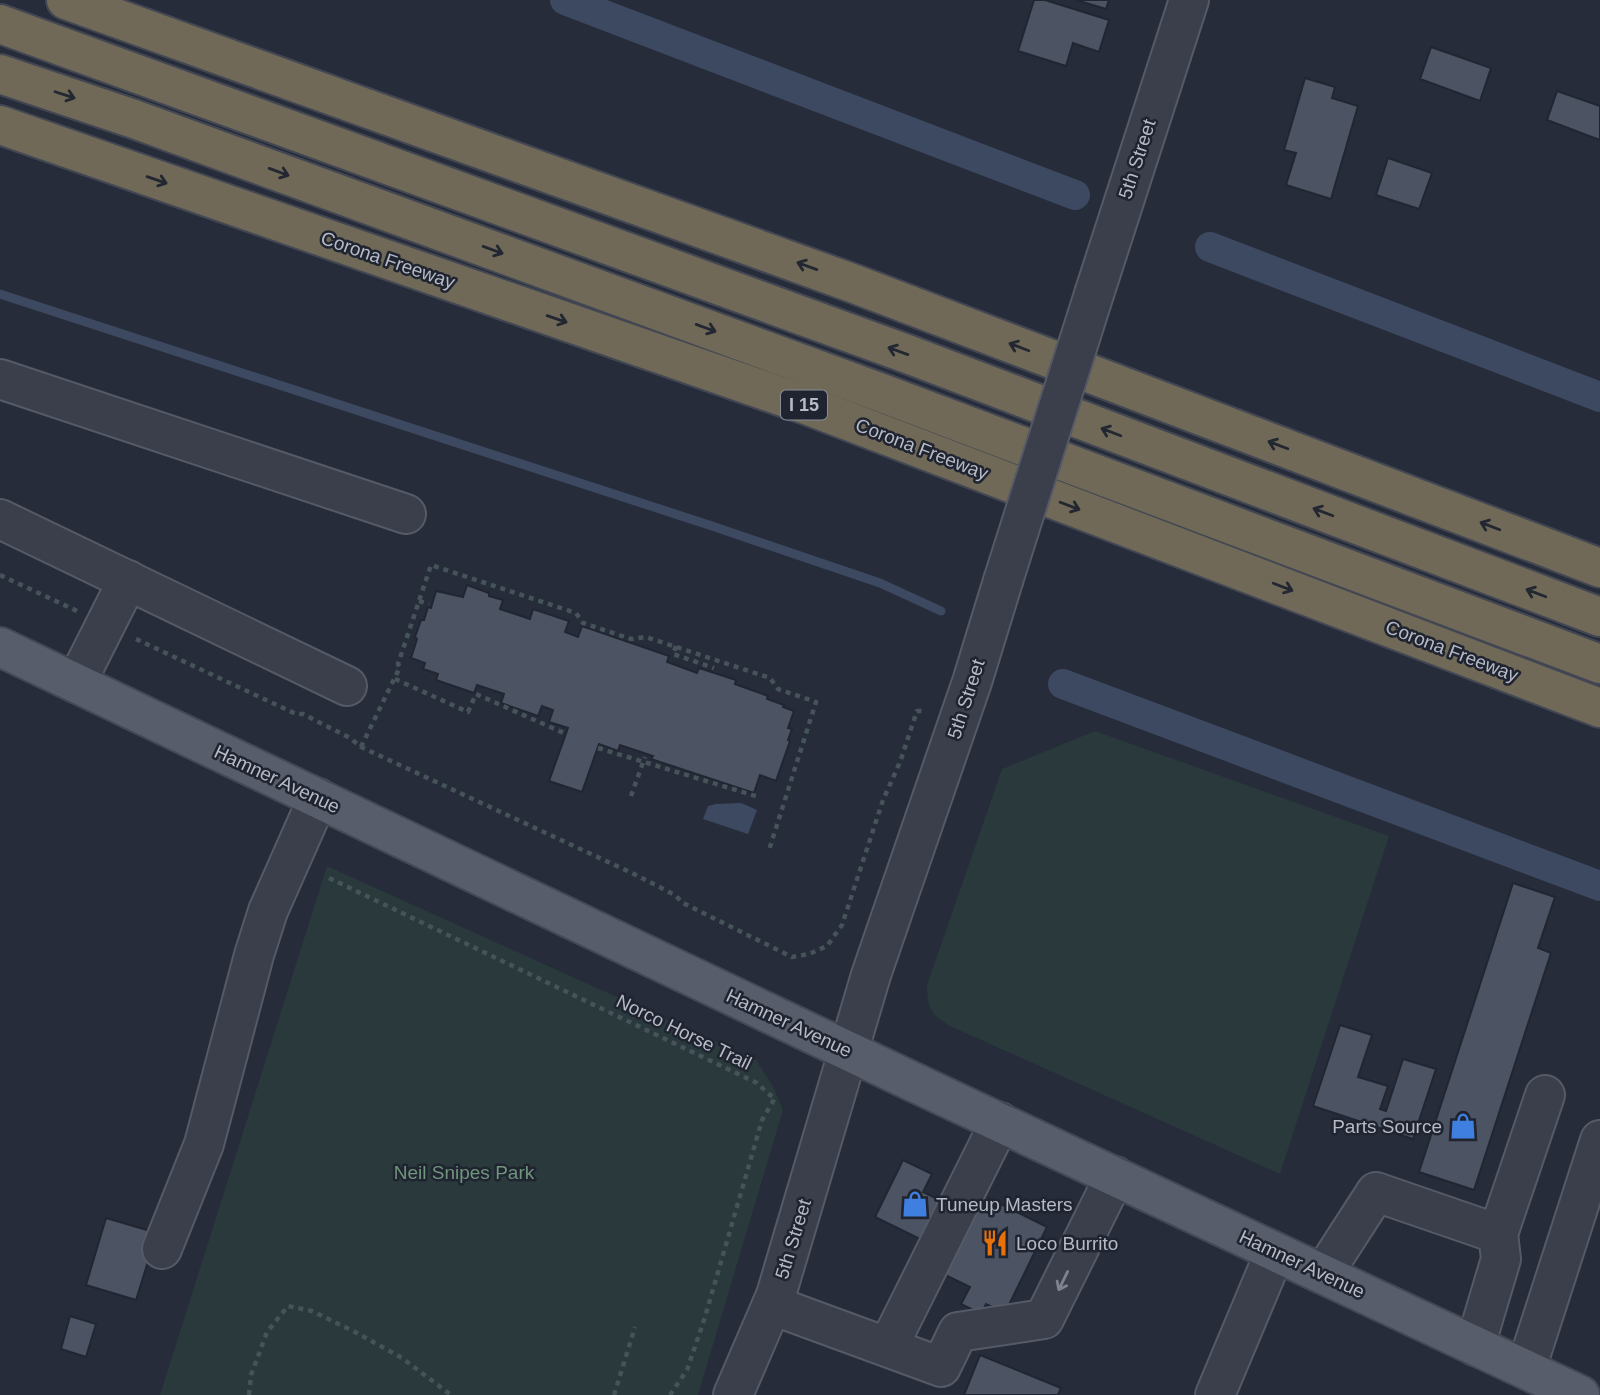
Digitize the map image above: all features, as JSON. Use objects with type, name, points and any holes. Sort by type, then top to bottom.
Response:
[{"type":"highway","points":[[66,0],[852,283],[1600,568]]},
{"type":"highway","points":[[0,24],[909,355],[1600,617]]},
{"type":"highway","points":[[0,74],[147,123],[869,388],[1600,664]]},
{"type":"highway","name":"Corona Freeway","points":[[0,125],[806,405],[1600,708]]},
{"type":"highway","points":[[0,134],[121,168]]},
{"type":"main road","name":"Hamner Avenue","points":[[0,647],[1579,1395]]},
{"type":"street","name":"5th Street","points":[[733,1395],[776,1295],[871,975],[972,682],[1189,0]]},
{"type":"street","points":[[0,379],[406,514]]},
{"type":"street","points":[[0,519],[347,686]]},
{"type":"street","points":[[76,683],[128,580]]},
{"type":"street","points":[[162,1249],[204,1144],[265,922],[318,799]]},
{"type":"street","points":[[1475,1346],[1501,1259],[1498,1234],[1545,1096]]},
{"type":"street","points":[[888,1347],[1000,1122]]},
{"type":"street","points":[[1526,1369],[1597,1162]]},
{"type":"street","points":[[772,1305],[941,1367],[958,1332],[1044,1319],[1115,1176]]},
{"type":"street","points":[[1323,1274],[1376,1192],[1498,1234]]},
{"type":"street","points":[[1215,1395],[1275,1252]]},
{"type":"path","points":[[361,747],[395,679],[431,565],[576,614],[583,624],[631,639],[646,637],[770,678],[778,689],[816,702],[769,850]]},
{"type":"path","points":[[0,575],[296,714],[303,714],[350,738],[361,747],[634,874],[675,895],[683,903],[792,957],[809,954],[827,946],[842,925],[883,800],[900,762],[917,711],[929,712]]},
{"type":"path","points":[[419,601],[429,604]]},
{"type":"path","points":[[676,646],[673,654],[714,668]]},
{"type":"path","points":[[395,679],[468,712],[476,694],[566,734]]},
{"type":"path","points":[[598,748],[633,759],[644,759],[759,797]]},
{"type":"path","points":[[631,796],[644,759]]},
{"type":"path","name":"Norco Horse Trail","points":[[329,878],[757,1083],[775,1098],[762,1120],[687,1370],[670,1395]]},
{"type":"path","points":[[249,1395],[251,1375],[267,1332],[288,1306],[312,1311],[357,1333],[402,1358],[451,1395]]},
{"type":"path","points":[[614,1395],[635,1327]]},
{"type":"green space","points":[[1095,731],[1389,836],[1280,1174],[950,1026],[931,1010],[927,985],[1002,769]]},
{"type":"green space","name":"Neil Snipes Park","points":[[327,866],[756,1060],[773,1086],[783,1110],[698,1395],[160,1395]]},
{"type":"water","points":[[741,803],[757,810],[748,834],[703,819],[708,806]]},
{"type":"building","points":[[1034,0],[1045,0],[1109,20],[1099,52],[1073,43],[1066,66],[1018,51]]},
{"type":"building","points":[[1076,0],[1109,0],[1106,9]]},
{"type":"building","points":[[1431,47],[1491,68],[1480,101],[1420,79]]},
{"type":"building","points":[[1305,78],[1335,87],[1332,98],[1358,106],[1331,199],[1286,185],[1296,153],[1284,150]]},
{"type":"building","points":[[1557,91],[1600,106],[1600,140],[1547,120]]},
{"type":"building","points":[[1388,158],[1432,173],[1419,209],[1376,195]]},
{"type":"building","points":[[467,585],[503,600],[500,609],[530,619],[533,609],[569,621],[565,632],[578,637],[582,626],[669,656],[667,662],[697,673],[699,668],[736,680],[735,684],[768,696],[767,699],[794,711],[788,728],[792,729],[788,740],[790,741],[776,781],[760,775],[754,793],[651,759],[653,756],[620,745],[618,751],[599,744],[582,792],[549,781],[568,728],[549,722],[553,710],[542,706],[538,716],[501,703],[504,694],[477,685],[474,693],[436,680],[438,674],[423,669],[425,663],[411,658],[421,620],[424,620],[428,607],[431,608],[436,591],[463,597]]},
{"type":"building","points":[[1513,883],[1555,897],[1538,948],[1551,953],[1474,1190],[1419,1172]]},
{"type":"building","points":[[1340,1025],[1372,1035],[1358,1077],[1388,1086],[1380,1109],[1386,1111],[1403,1059],[1436,1069],[1413,1139],[1313,1106]]},
{"type":"building","points":[[903,1160],[932,1174],[923,1192],[944,1202],[924,1241],[875,1217]]},
{"type":"building","points":[[976,1192],[1047,1227],[1005,1313],[986,1304],[981,1314],[961,1304],[970,1287],[937,1271]]},
{"type":"building","points":[[106,1218],[157,1233],[136,1300],[86,1285]]},
{"type":"building","points":[[70,1316],[96,1324],[86,1357],[61,1349]]},
{"type":"building","points":[[980,1355],[1061,1388],[1058,1395],[964,1395]]},
{"type":"waterway","points":[[565,0],[1075,195]]},
{"type":"waterway","points":[[1210,247],[1600,397]]},
{"type":"waterway","points":[[0,294],[712,526],[880,583],[941,611]]},
{"type":"waterway","points":[[1063,684],[1600,886]]},
{"type":"place","name":"Parts Source","points":[[1463,1126]]},
{"type":"place","name":"Tuneup Masters","points":[[915,1204]]},
{"type":"place","name":"Loco Burrito","points":[[995,1243]]}]
